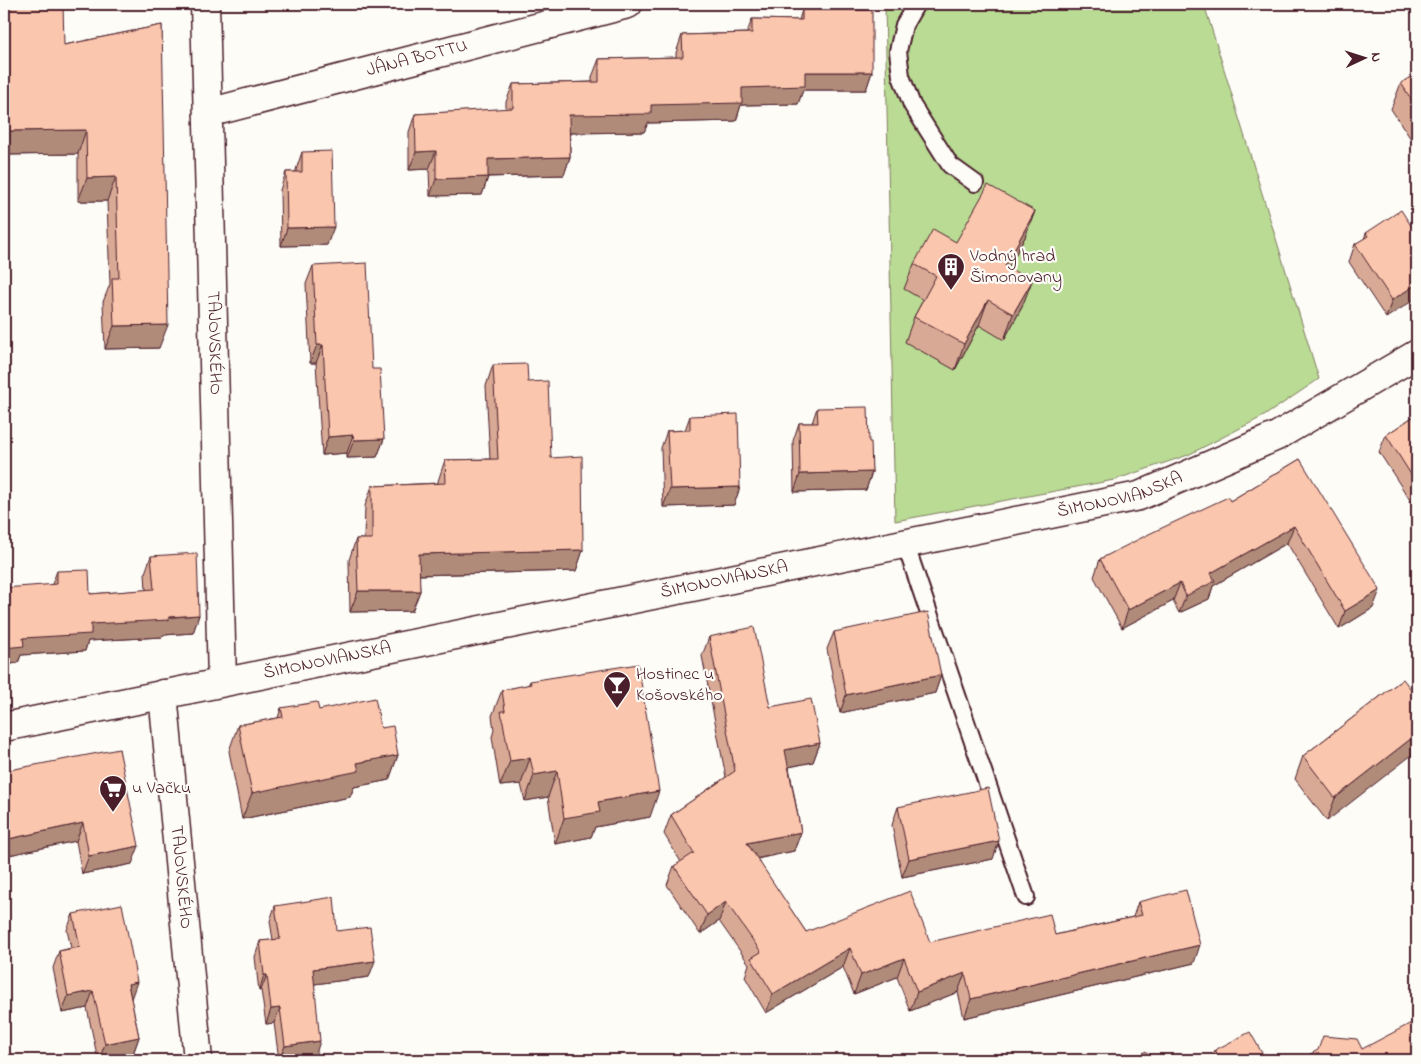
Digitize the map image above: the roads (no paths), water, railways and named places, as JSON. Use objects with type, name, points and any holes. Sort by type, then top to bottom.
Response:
[{"type":"street","name":"TAJOVSKÉHO","points":[[206,4],[222,682]]},
{"type":"street","name":"JÁNA BOTTU","points":[[208,113],[628,4]]},
{"type":"street","name":"ŠIMONOVIANSKA","points":[[4,728],[1139,496],[1277,436],[1417,354]]},
{"type":"street","name":"TAJOVSKÉHO","points":[[163,694],[198,1060]]},
{"type":"lane","points":[[916,4],[904,25],[898,51],[901,76],[912,105],[950,165],[975,183]]},
{"type":"lane","points":[[905,543],[1026,897]]},
{"type":"place","name":"Vodný hrad Šimonovany","points":[[951,291]]},
{"type":"place","name":"Hostinec u Košovského","points":[[617,709]]},
{"type":"place","name":"u Vačku","points":[[113,813]]}]
